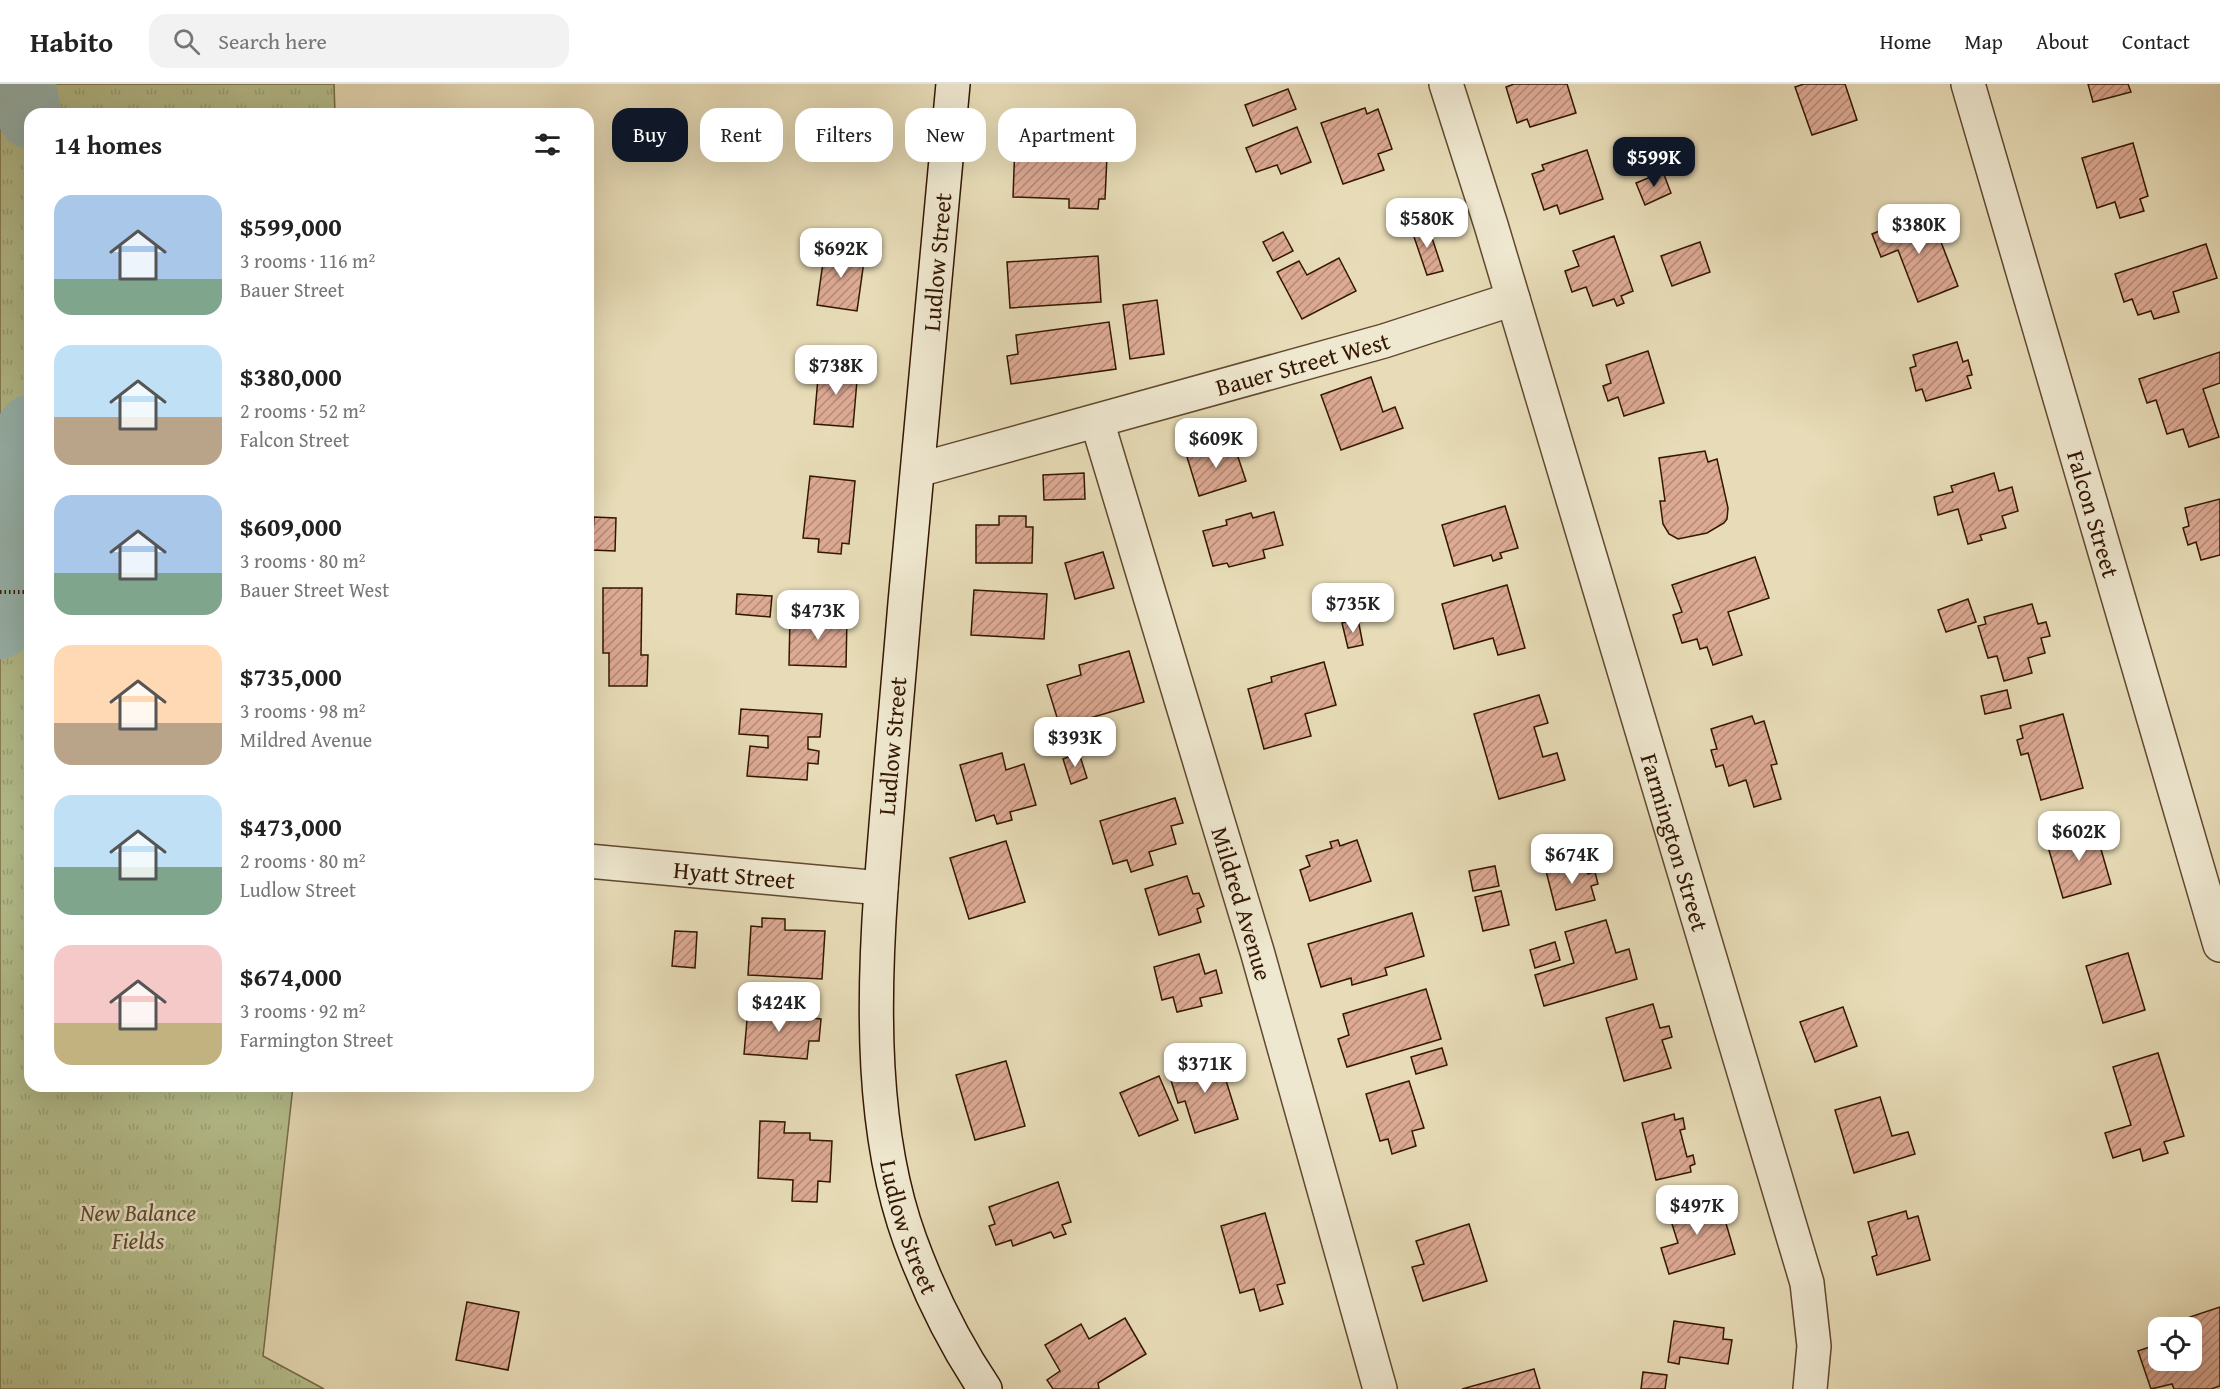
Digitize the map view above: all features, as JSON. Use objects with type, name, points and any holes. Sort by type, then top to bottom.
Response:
[{"type":"street","name":"Ludlow Street","points":[[953,84],[881,888],[876,969],[876,1032],[881,1102],[892,1172],[909,1239],[937,1306],[985,1389]]},
{"type":"street","name":"Farmington Street","points":[[1446,84],[1513,299],[1807,1283],[1814,1346],[1809,1389]]},
{"type":"street","name":"Falcon Street","points":[[1968,84],[2220,945]]},
{"type":"street","name":"Bauer Street West","points":[[918,470],[1384,341],[1513,299]]},
{"type":"street","name":"Mildred Avenue","points":[[1097,421],[1257,951],[1380,1389]]},
{"type":"street","name":"Hyatt Street","points":[[594,862],[881,888]]},
{"type":"path","points":[[0,592],[24,592]]},
{"type":"green space","name":"New Balance Fields","points":[[0,84],[334,84],[335,108],[24,108],[24,1092],[292,1092],[263,1356],[324,1389],[0,1389]]},
{"type":"building","points":[[1514,84],[1567,84],[1576,113],[1530,127],[1527,119],[1517,123],[1506,87]]},
{"type":"building","points":[[1804,84],[1845,84],[1857,120],[1812,135],[1795,87]]},
{"type":"building","points":[[2088,84],[2128,84],[2131,92],[2093,102]]},
{"type":"building","points":[[1288,89],[1296,109],[1253,126],[1245,105]]},
{"type":"building","points":[[1365,108],[1367,114],[1378,109],[1392,149],[1378,154],[1384,170],[1343,184],[1321,123]]},
{"type":"building","points":[[1297,127],[1311,162],[1281,174],[1277,165],[1256,172],[1246,148]]},
{"type":"building","points":[[2133,143],[2148,196],[2140,199],[2144,211],[2120,218],[2115,202],[2097,208],[2082,158]]},
{"type":"building","points":[[1587,150],[1603,199],[1560,214],[1557,205],[1544,210],[1532,174],[1544,170],[1542,165]]},
{"type":"building","points":[[1014,162],[1107,162],[1105,199],[1099,199],[1098,209],[1069,208],[1069,199],[1013,197]]},
{"type":"building","points":[[1663,172],[1671,193],[1645,205],[1636,183]]},
{"type":"building","points":[[1929,211],[1958,286],[1918,302],[1898,250],[1881,257],[1872,234]]},
{"type":"building","points":[[1427,223],[1443,271],[1427,275],[1411,228]]},
{"type":"building","points":[[1283,232],[1293,251],[1273,261],[1263,242]]},
{"type":"building","points":[[1614,236],[1633,291],[1621,296],[1624,303],[1617,306],[1614,299],[1593,306],[1586,287],[1572,292],[1565,271],[1579,266],[1573,251]]},
{"type":"building","points":[[1700,242],[1710,272],[1672,286],[1661,256]]},
{"type":"building","points":[[2206,244],[2217,278],[2173,292],[2179,312],[2154,319],[2151,311],[2138,315],[2132,299],[2124,302],[2115,274]]},
{"type":"building","points":[[825,248],[865,254],[857,311],[817,305]]},
{"type":"building","points":[[1098,256],[1101,302],[1010,308],[1007,262]]},
{"type":"building","points":[[1339,258],[1356,291],[1302,319],[1277,272],[1299,261],[1307,275]]},
{"type":"building","points":[[1157,300],[1164,354],[1130,359],[1123,305]]},
{"type":"building","points":[[1109,322],[1116,369],[1011,384],[1007,356],[1018,354],[1016,335]]},
{"type":"building","points":[[1957,342],[1963,362],[1968,360],[1972,375],[1967,376],[1971,388],[1926,401],[1922,389],[1916,391],[1910,368],[1916,366],[1913,355]]},
{"type":"building","points":[[1648,351],[1664,403],[1624,416],[1618,397],[1608,401],[1603,386],[1611,383],[1606,365]]},
{"type":"building","points":[[2220,352],[2220,383],[2203,389],[2219,437],[2189,447],[2183,429],[2167,434],[2156,400],[2147,403],[2139,379]]},
{"type":"building","points":[[819,366],[858,369],[853,427],[814,424]]},
{"type":"building","points":[[1371,377],[1383,412],[1395,407],[1403,428],[1341,450],[1321,395]]},
{"type":"building","points":[[1233,442],[1246,481],[1199,496],[1187,457]]},
{"type":"building","points":[[1705,451],[1708,462],[1717,459],[1728,508],[1727,519],[1707,533],[1678,539],[1669,534],[1663,524],[1660,501],[1665,501],[1659,458]]},
{"type":"building","points":[[1084,473],[1085,499],[1044,500],[1043,475]]},
{"type":"building","points":[[1994,473],[1999,491],[2012,487],[2018,511],[2002,516],[2006,528],[1980,535],[1982,540],[1968,544],[1958,509],[1938,515],[1934,497],[1953,492],[1951,486]]},
{"type":"building","points":[[810,476],[855,481],[849,544],[842,543],[841,554],[818,552],[819,539],[803,538]]},
{"type":"building","points":[[2220,499],[2220,555],[2201,560],[2196,542],[2188,545],[2183,528],[2189,526],[2185,508]]},
{"type":"building","points":[[1505,506],[1518,548],[1500,553],[1502,558],[1493,561],[1491,555],[1454,566],[1442,525]]},
{"type":"building","points":[[1274,512],[1283,545],[1263,550],[1265,558],[1229,567],[1227,563],[1213,566],[1203,531],[1227,525],[1226,520],[1251,513],[1253,518]]},
{"type":"building","points":[[999,516],[1026,516],[1026,527],[1033,527],[1032,563],[976,563],[976,525],[999,525]]},
{"type":"building","points":[[594,517],[616,518],[615,551],[594,550]]},
{"type":"building","points":[[1103,552],[1114,588],[1075,599],[1065,563]]},
{"type":"building","points":[[1755,557],[1769,598],[1728,612],[1742,655],[1713,665],[1707,647],[1700,649],[1697,639],[1682,643],[1673,615],[1682,612],[1672,585]]},
{"type":"building","points":[[1507,585],[1525,648],[1498,655],[1493,638],[1454,649],[1442,604]]},
{"type":"building","points":[[603,588],[642,588],[641,655],[648,655],[647,686],[609,686],[609,653],[603,653]]},
{"type":"building","points":[[974,590],[1047,594],[1044,639],[971,635]]},
{"type":"building","points":[[737,594],[772,596],[770,617],[736,614]]},
{"type":"building","points":[[1968,599],[1976,622],[1946,632],[1938,610]]},
{"type":"building","points":[[2032,604],[2038,624],[2046,622],[2050,636],[2041,638],[2045,653],[2028,658],[2032,673],[2004,681],[1997,656],[1988,658],[1978,626],[1986,624],[1984,617]]},
{"type":"building","points":[[790,616],[847,617],[846,667],[789,665]]},
{"type":"building","points":[[1358,619],[1363,645],[1348,648],[1342,623]]},
{"type":"building","points":[[1129,651],[1144,702],[1060,727],[1047,685],[1081,675],[1079,665]]},
{"type":"building","points":[[1324,662],[1336,705],[1305,714],[1311,736],[1264,749],[1248,689],[1272,682],[1271,677]]},
{"type":"building","points":[[2007,690],[2011,708],[1985,714],[1981,696]]},
{"type":"building","points":[[1539,695],[1548,723],[1534,727],[1543,757],[1557,753],[1565,780],[1499,799],[1474,714]]},
{"type":"building","points":[[741,709],[822,714],[820,737],[808,737],[808,749],[819,751],[818,764],[808,763],[807,780],[747,776],[750,746],[768,748],[768,736],[739,734]]},
{"type":"building","points":[[2063,714],[2083,788],[2041,800],[2028,753],[2021,755],[2017,740],[2023,738],[2020,726]]},
{"type":"building","points":[[1752,716],[1755,724],[1764,721],[1777,764],[1771,765],[1781,799],[1754,807],[1746,780],[1729,786],[1723,765],[1716,767],[1711,750],[1717,749],[1711,729]]},
{"type":"building","points":[[1002,753],[1006,770],[1024,764],[1036,805],[1010,812],[1012,820],[997,824],[994,815],[976,821],[960,765]]},
{"type":"building","points":[[1079,753],[1087,778],[1071,784],[1063,759]]},
{"type":"building","points":[[1175,798],[1183,823],[1171,826],[1176,844],[1149,852],[1153,865],[1131,872],[1127,860],[1113,864],[1100,821]]},
{"type":"building","points":[[2094,825],[2111,884],[2063,898],[2046,840]]},
{"type":"building","points":[[1338,840],[1340,846],[1357,840],[1371,881],[1310,901],[1300,870],[1310,866],[1306,856],[1332,848],[1330,842]]},
{"type":"building","points":[[1006,841],[1025,902],[969,919],[950,858]]},
{"type":"building","points":[[1585,861],[1588,874],[1595,872],[1598,884],[1591,886],[1595,900],[1556,910],[1546,871]]},
{"type":"building","points":[[1495,866],[1499,886],[1473,891],[1469,871]]},
{"type":"building","points":[[1187,876],[1193,894],[1199,893],[1204,906],[1197,909],[1201,922],[1159,935],[1145,889]]},
{"type":"building","points":[[1501,891],[1509,925],[1483,931],[1475,897]]},
{"type":"building","points":[[1412,913],[1424,956],[1385,968],[1387,975],[1352,985],[1351,978],[1321,987],[1308,944]]},
{"type":"building","points":[[762,918],[785,919],[785,930],[825,931],[822,979],[748,975],[751,926],[762,927]]},
{"type":"building","points":[[1606,920],[1616,953],[1629,949],[1637,979],[1544,1006],[1535,975],[1574,963],[1565,932]]},
{"type":"building","points":[[675,931],[697,932],[695,968],[672,966]]},
{"type":"building","points":[[1555,942],[1560,960],[1535,968],[1530,950]]},
{"type":"building","points":[[2128,953],[2145,1010],[2103,1023],[2086,966]]},
{"type":"building","points":[[1199,954],[1205,974],[1216,970],[1222,993],[1200,998],[1202,1006],[1177,1012],[1173,997],[1162,1000],[1154,967]]},
{"type":"building","points":[[1426,989],[1441,1039],[1347,1067],[1338,1039],[1349,1035],[1343,1014]]},
{"type":"building","points":[[756,1003],[775,1004],[775,1009],[790,1010],[790,1016],[821,1019],[819,1041],[809,1041],[807,1059],[744,1054],[748,1009],[755,1009]]},
{"type":"building","points":[[1653,1004],[1660,1028],[1669,1026],[1672,1037],[1662,1040],[1671,1068],[1624,1081],[1606,1018]]},
{"type":"building","points":[[1843,1007],[1857,1046],[1815,1062],[1800,1022]]},
{"type":"building","points":[[1442,1048],[1447,1065],[1416,1074],[1411,1057]]},
{"type":"building","points":[[2158,1053],[2184,1136],[2164,1142],[2168,1153],[2143,1161],[2140,1149],[2113,1158],[2105,1133],[2131,1125],[2113,1067]]},
{"type":"building","points":[[1218,1055],[1238,1119],[1195,1133],[1185,1101],[1178,1103],[1170,1077],[1178,1075],[1176,1069]]},
{"type":"building","points":[[1006,1061],[1025,1126],[975,1140],[956,1075]]},
{"type":"building","points":[[1159,1076],[1178,1120],[1139,1136],[1120,1093]]},
{"type":"building","points":[[1409,1081],[1424,1128],[1412,1131],[1416,1146],[1392,1154],[1388,1139],[1380,1141],[1366,1094]]},
{"type":"building","points":[[1880,1097],[1892,1136],[1908,1132],[1915,1154],[1854,1173],[1835,1110]]},
{"type":"building","points":[[1674,1114],[1675,1120],[1683,1118],[1685,1129],[1680,1130],[1687,1157],[1693,1155],[1695,1164],[1690,1166],[1691,1172],[1656,1180],[1642,1123]]},
{"type":"building","points":[[760,1121],[785,1122],[784,1133],[810,1133],[810,1140],[832,1141],[830,1182],[818,1181],[817,1202],[792,1201],[793,1180],[758,1178]]},
{"type":"building","points":[[1058,1182],[1071,1222],[1062,1225],[1066,1234],[1054,1238],[1051,1232],[1013,1246],[1011,1240],[996,1245],[989,1226],[995,1224],[989,1207]]},
{"type":"building","points":[[1710,1195],[1718,1222],[1725,1220],[1735,1254],[1669,1274],[1661,1248],[1678,1243],[1667,1208]]},
{"type":"building","points":[[1906,1211],[1908,1219],[1918,1216],[1930,1260],[1877,1275],[1872,1257],[1877,1255],[1868,1222]]},
{"type":"building","points":[[1265,1213],[1285,1283],[1277,1285],[1283,1304],[1260,1311],[1254,1289],[1240,1293],[1221,1226]]},
{"type":"building","points":[[1469,1224],[1487,1281],[1423,1301],[1412,1267],[1424,1264],[1416,1241]]},
{"type":"building","points":[[467,1302],[519,1312],[508,1370],[456,1360]]},
{"type":"building","points":[[2220,1307],[2220,1386],[2211,1389],[2174,1389],[2172,1384],[2151,1389],[2138,1351],[2148,1348],[2148,1371],[2202,1371],[2202,1317],[2190,1317]]},
{"type":"building","points":[[1125,1318],[1146,1354],[1098,1383],[1099,1389],[1053,1389],[1047,1380],[1060,1371],[1045,1345],[1081,1324],[1089,1339]]},
{"type":"building","points":[[1674,1321],[1724,1328],[1723,1339],[1732,1340],[1728,1364],[1680,1357],[1679,1364],[1668,1362]]},
{"type":"building","points":[[1534,1369],[1540,1389],[1462,1389]]},
{"type":"building","points":[[1643,1372],[1667,1375],[1665,1389],[1641,1389]]},
{"type":"waterway","points":[[24,84],[28,108]]},
{"type":"waterway","points":[[0,627],[3,467],[24,436]]}]
